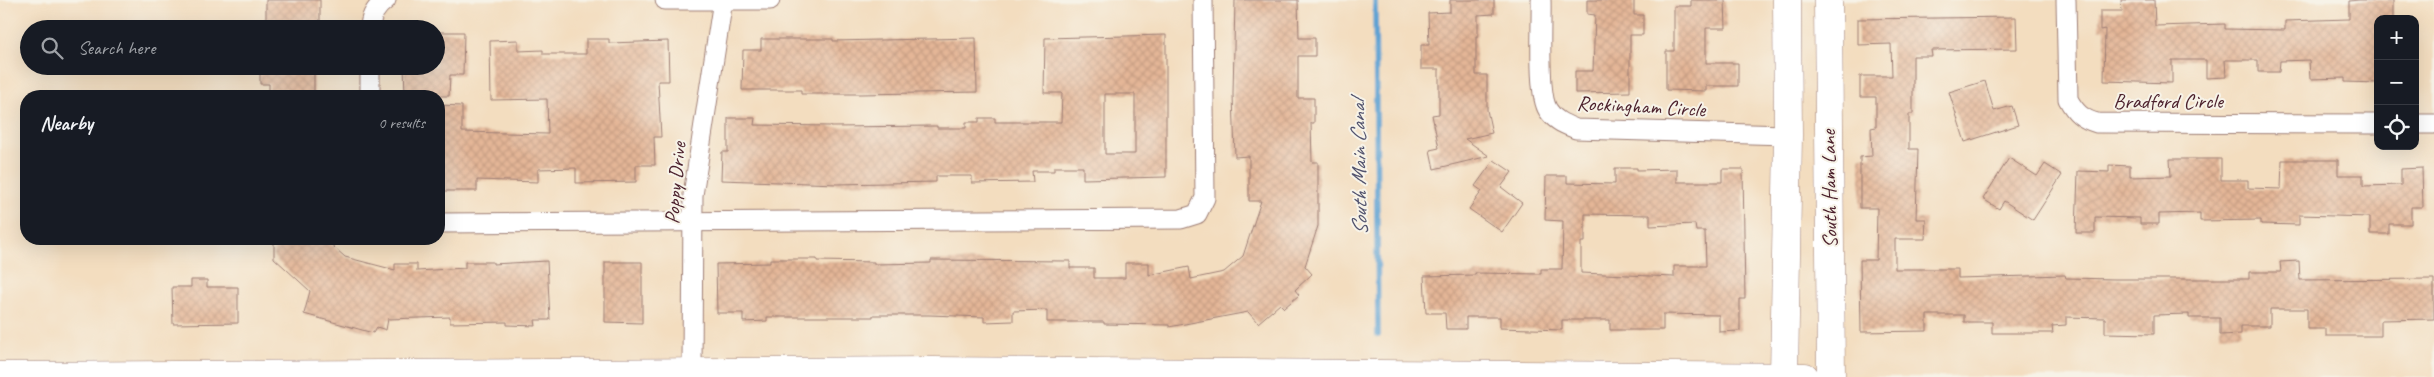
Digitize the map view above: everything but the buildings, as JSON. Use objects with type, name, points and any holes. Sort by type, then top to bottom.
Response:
[{"type":"main road","name":"South Ham Lane","points":[[1784,377],[1788,135],[1786,0]]},
{"type":"main road","name":"South Ham Lane","points":[[1828,0],[1832,377]]},
{"type":"main road","points":[[0,376],[692,371],[1805,377]]},
{"type":"street","points":[[370,20],[377,6],[386,0]]},
{"type":"street","points":[[665,0],[770,0]]},
{"type":"street","name":"Poppy Drive","points":[[692,371],[693,194],[723,0]]},
{"type":"street","points":[[445,223],[1181,219],[1197,214],[1205,198],[1203,0]]},
{"type":"street","name":"Rockingham Circle","points":[[1541,0],[1542,85],[1546,108],[1557,121],[1576,129],[1788,135]]},
{"type":"street","name":"Bradford Circle","points":[[2066,0],[2068,99],[2075,112],[2088,120],[2106,123],[2374,124]]},
{"type":"street","points":[[370,75],[370,90]]},
{"type":"street","points":[[2419,124],[2434,124]]},
{"type":"waterway","name":"South Main Canal","points":[[1375,0],[1378,335]]}]
